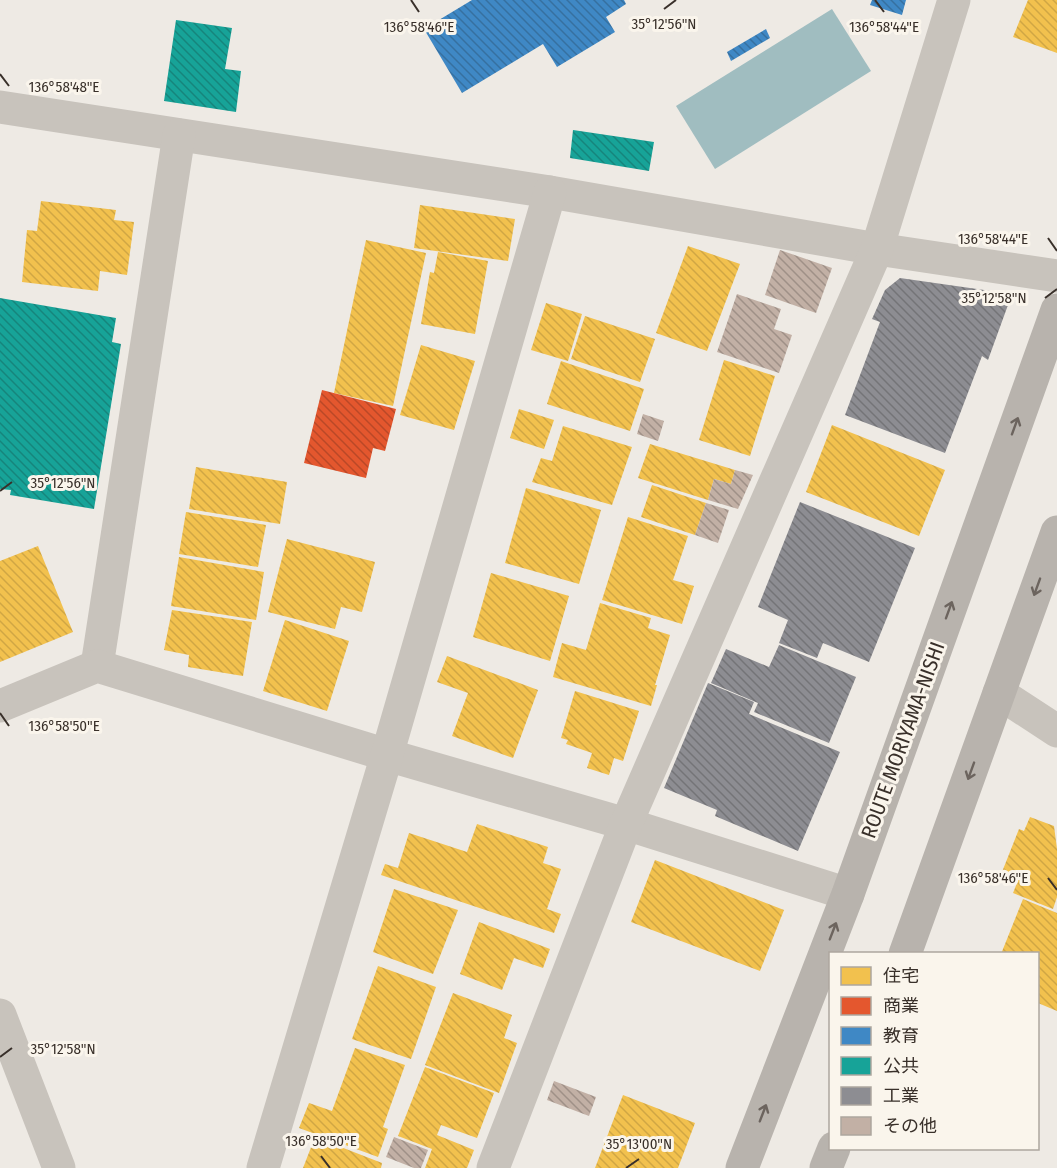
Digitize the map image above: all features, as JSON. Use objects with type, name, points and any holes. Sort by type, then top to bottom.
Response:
[{"type":"main road","name":"ROUTE MORIYAMA-NISHI","points":[[742,1168],[848,894],[1057,310]]},
{"type":"main road","points":[[906,952],[1057,532]]},
{"type":"main road","points":[[826,1168],[834,1150]]},
{"type":"street","points":[[493,1168],[626,824],[877,249],[954,0]]},
{"type":"street","points":[[0,107],[550,192],[877,249],[1057,276]]},
{"type":"street","points":[[97,666],[179,135]]},
{"type":"street","points":[[263,1168],[387,755],[550,192]]},
{"type":"street","points":[[0,706],[97,666],[387,755],[626,824],[848,894]]},
{"type":"street","points":[[999,693],[1057,731]]},
{"type":"street","points":[[0,1015],[59,1168]]},
{"type":"water","points":[[832,9],[871,71],[715,169],[676,106]]},
{"type":"building: 住宅","points":[[1028,0],[1057,0],[1057,53],[1013,37]]},
{"type":"building: 住宅","points":[[41,201],[116,210],[114,220],[134,222],[127,275],[100,271],[98,291],[22,282],[27,230],[37,231]]},
{"type":"building: 住宅","points":[[420,205],[515,219],[508,261],[414,248]]},
{"type":"building: 住宅","points":[[366,240],[426,253],[393,406],[334,393]]},
{"type":"building: 住宅","points":[[688,246],[740,264],[707,351],[656,333]]},
{"type":"building: 住宅","points":[[438,252],[488,261],[475,334],[421,324],[430,272],[434,273]]},
{"type":"building: 住宅","points":[[546,303],[582,314],[568,361],[531,350]]},
{"type":"building: 住宅","points":[[585,316],[655,339],[640,382],[571,359]]},
{"type":"building: 住宅","points":[[421,345],[475,361],[454,430],[400,415]]},
{"type":"building: 住宅","points":[[724,360],[775,376],[750,456],[699,440]]},
{"type":"building: 住宅","points":[[561,361],[644,389],[630,431],[547,404]]},
{"type":"building: 住宅","points":[[519,409],[554,420],[544,449],[510,438]]},
{"type":"building: 住宅","points":[[832,425],[945,470],[919,536],[806,492]]},
{"type":"building: 住宅","points":[[563,426],[632,447],[612,505],[532,482],[541,458],[552,461]]},
{"type":"building: 住宅","points":[[650,444],[735,470],[731,484],[714,479],[708,500],[638,478]]},
{"type":"building: 住宅","points":[[196,467],[287,482],[280,524],[189,509]]},
{"type":"building: 住宅","points":[[652,485],[706,503],[695,535],[641,517]]},
{"type":"building: 住宅","points":[[526,488],[601,510],[579,584],[505,563]]},
{"type":"building: 住宅","points":[[186,512],[266,525],[258,567],[179,554]]},
{"type":"building: 住宅","points":[[628,517],[688,536],[673,580],[694,586],[682,624],[602,600]]},
{"type":"building: 住宅","points":[[287,539],[375,562],[362,612],[341,607],[335,629],[268,612]]},
{"type":"building: 住宅","points":[[38,546],[73,632],[0,662],[0,561]]},
{"type":"building: 住宅","points":[[179,557],[264,572],[256,620],[171,606]]},
{"type":"building: 住宅","points":[[491,573],[569,596],[550,661],[473,637]]},
{"type":"building: 住宅","points":[[600,603],[651,618],[648,628],[670,635],[651,706],[553,677],[562,643],[586,650]]},
{"type":"building: 住宅","points":[[172,610],[252,622],[243,676],[188,667],[189,655],[164,650]]},
{"type":"building: 住宅","points":[[285,620],[349,641],[327,711],[263,691]]},
{"type":"building: 住宅","points":[[447,656],[538,690],[513,758],[452,736],[468,693],[437,682]]},
{"type":"building: 住宅","points":[[575,691],[639,711],[623,761],[614,758],[609,775],[587,768],[592,753],[566,744],[568,740],[561,738]]},
{"type":"building: 住宅","points":[[1030,817],[1054,826],[1057,849],[1057,897],[1053,909],[1013,893],[1019,878],[1002,872],[1019,829],[1024,831]]},
{"type":"building: 住宅","points":[[477,824],[548,847],[543,863],[561,869],[547,909],[561,914],[554,933],[381,875],[385,864],[398,868],[409,833],[467,852]]},
{"type":"building: 住宅","points":[[655,860],[784,910],[760,971],[631,922]]},
{"type":"building: 住宅","points":[[394,889],[458,910],[433,974],[373,952]]},
{"type":"building: 住宅","points":[[1023,899],[1057,913],[1057,1011],[1039,1003],[1039,952],[1002,952]]},
{"type":"building: 住宅","points":[[479,922],[550,949],[543,968],[514,958],[502,990],[460,974]]},
{"type":"building: 住宅","points":[[378,966],[436,987],[411,1059],[352,1039]]},
{"type":"building: 住宅","points":[[453,993],[512,1015],[504,1038],[517,1043],[499,1093],[425,1065]]},
{"type":"building: 住宅","points":[[355,1048],[405,1065],[383,1127],[388,1129],[378,1157],[299,1128],[309,1103],[332,1111]]},
{"type":"building: 住宅","points":[[425,1067],[494,1093],[477,1138],[441,1125],[437,1135],[474,1150],[467,1168],[425,1168],[432,1149],[398,1136]]},
{"type":"building: 住宅","points":[[623,1095],[695,1123],[678,1168],[595,1168]]},
{"type":"building: 住宅","points":[[315,1137],[382,1163],[381,1168],[303,1168]]},
{"type":"building: 商業","points":[[322,390],[396,409],[385,451],[373,448],[366,478],[304,463]]},
{"type":"building: 教育","points":[[472,0],[624,0],[626,4],[606,17],[615,32],[557,67],[543,44],[462,93],[424,29]]},
{"type":"building: 教育","points":[[872,0],[906,0],[902,15],[870,5]]},
{"type":"building: 教育","points":[[766,29],[770,38],[731,61],[727,52]]},
{"type":"building: 公共","points":[[176,20],[232,28],[225,69],[241,71],[236,112],[164,101]]},
{"type":"building: 公共","points":[[573,130],[654,142],[649,171],[570,158]]},
{"type":"building: 公共","points":[[0,298],[116,318],[112,342],[121,344],[94,509],[10,495],[11,490],[0,489]]},
{"type":"building: 工業","points":[[900,278],[1012,294],[988,360],[982,356],[945,453],[845,415],[880,322],[872,319],[885,290]]},
{"type":"building: 工業","points":[[800,502],[915,548],[869,662],[823,643],[817,658],[779,643],[788,620],[758,607]]},
{"type":"building: 工業","points":[[779,645],[856,677],[829,743],[754,712],[758,703],[711,683],[726,649],[769,667]]},
{"type":"building: 工業","points":[[708,683],[754,702],[749,714],[840,752],[798,851],[715,816],[717,810],[664,788]]},
{"type":"building: その他","points":[[780,250],[832,268],[816,313],[765,295]]},
{"type":"building: その他","points":[[737,294],[781,309],[774,329],[792,335],[779,373],[717,352]]},
{"type":"building: その他","points":[[643,414],[664,421],[658,441],[637,434]]},
{"type":"building: その他","points":[[735,470],[753,475],[738,509],[708,500],[714,479],[731,484]]},
{"type":"building: その他","points":[[706,503],[729,510],[718,543],[695,535]]},
{"type":"building: その他","points":[[554,1081],[596,1097],[589,1116],[547,1100]]},
{"type":"building: その他","points":[[394,1137],[428,1150],[421,1168],[414,1168],[386,1157]]}]
